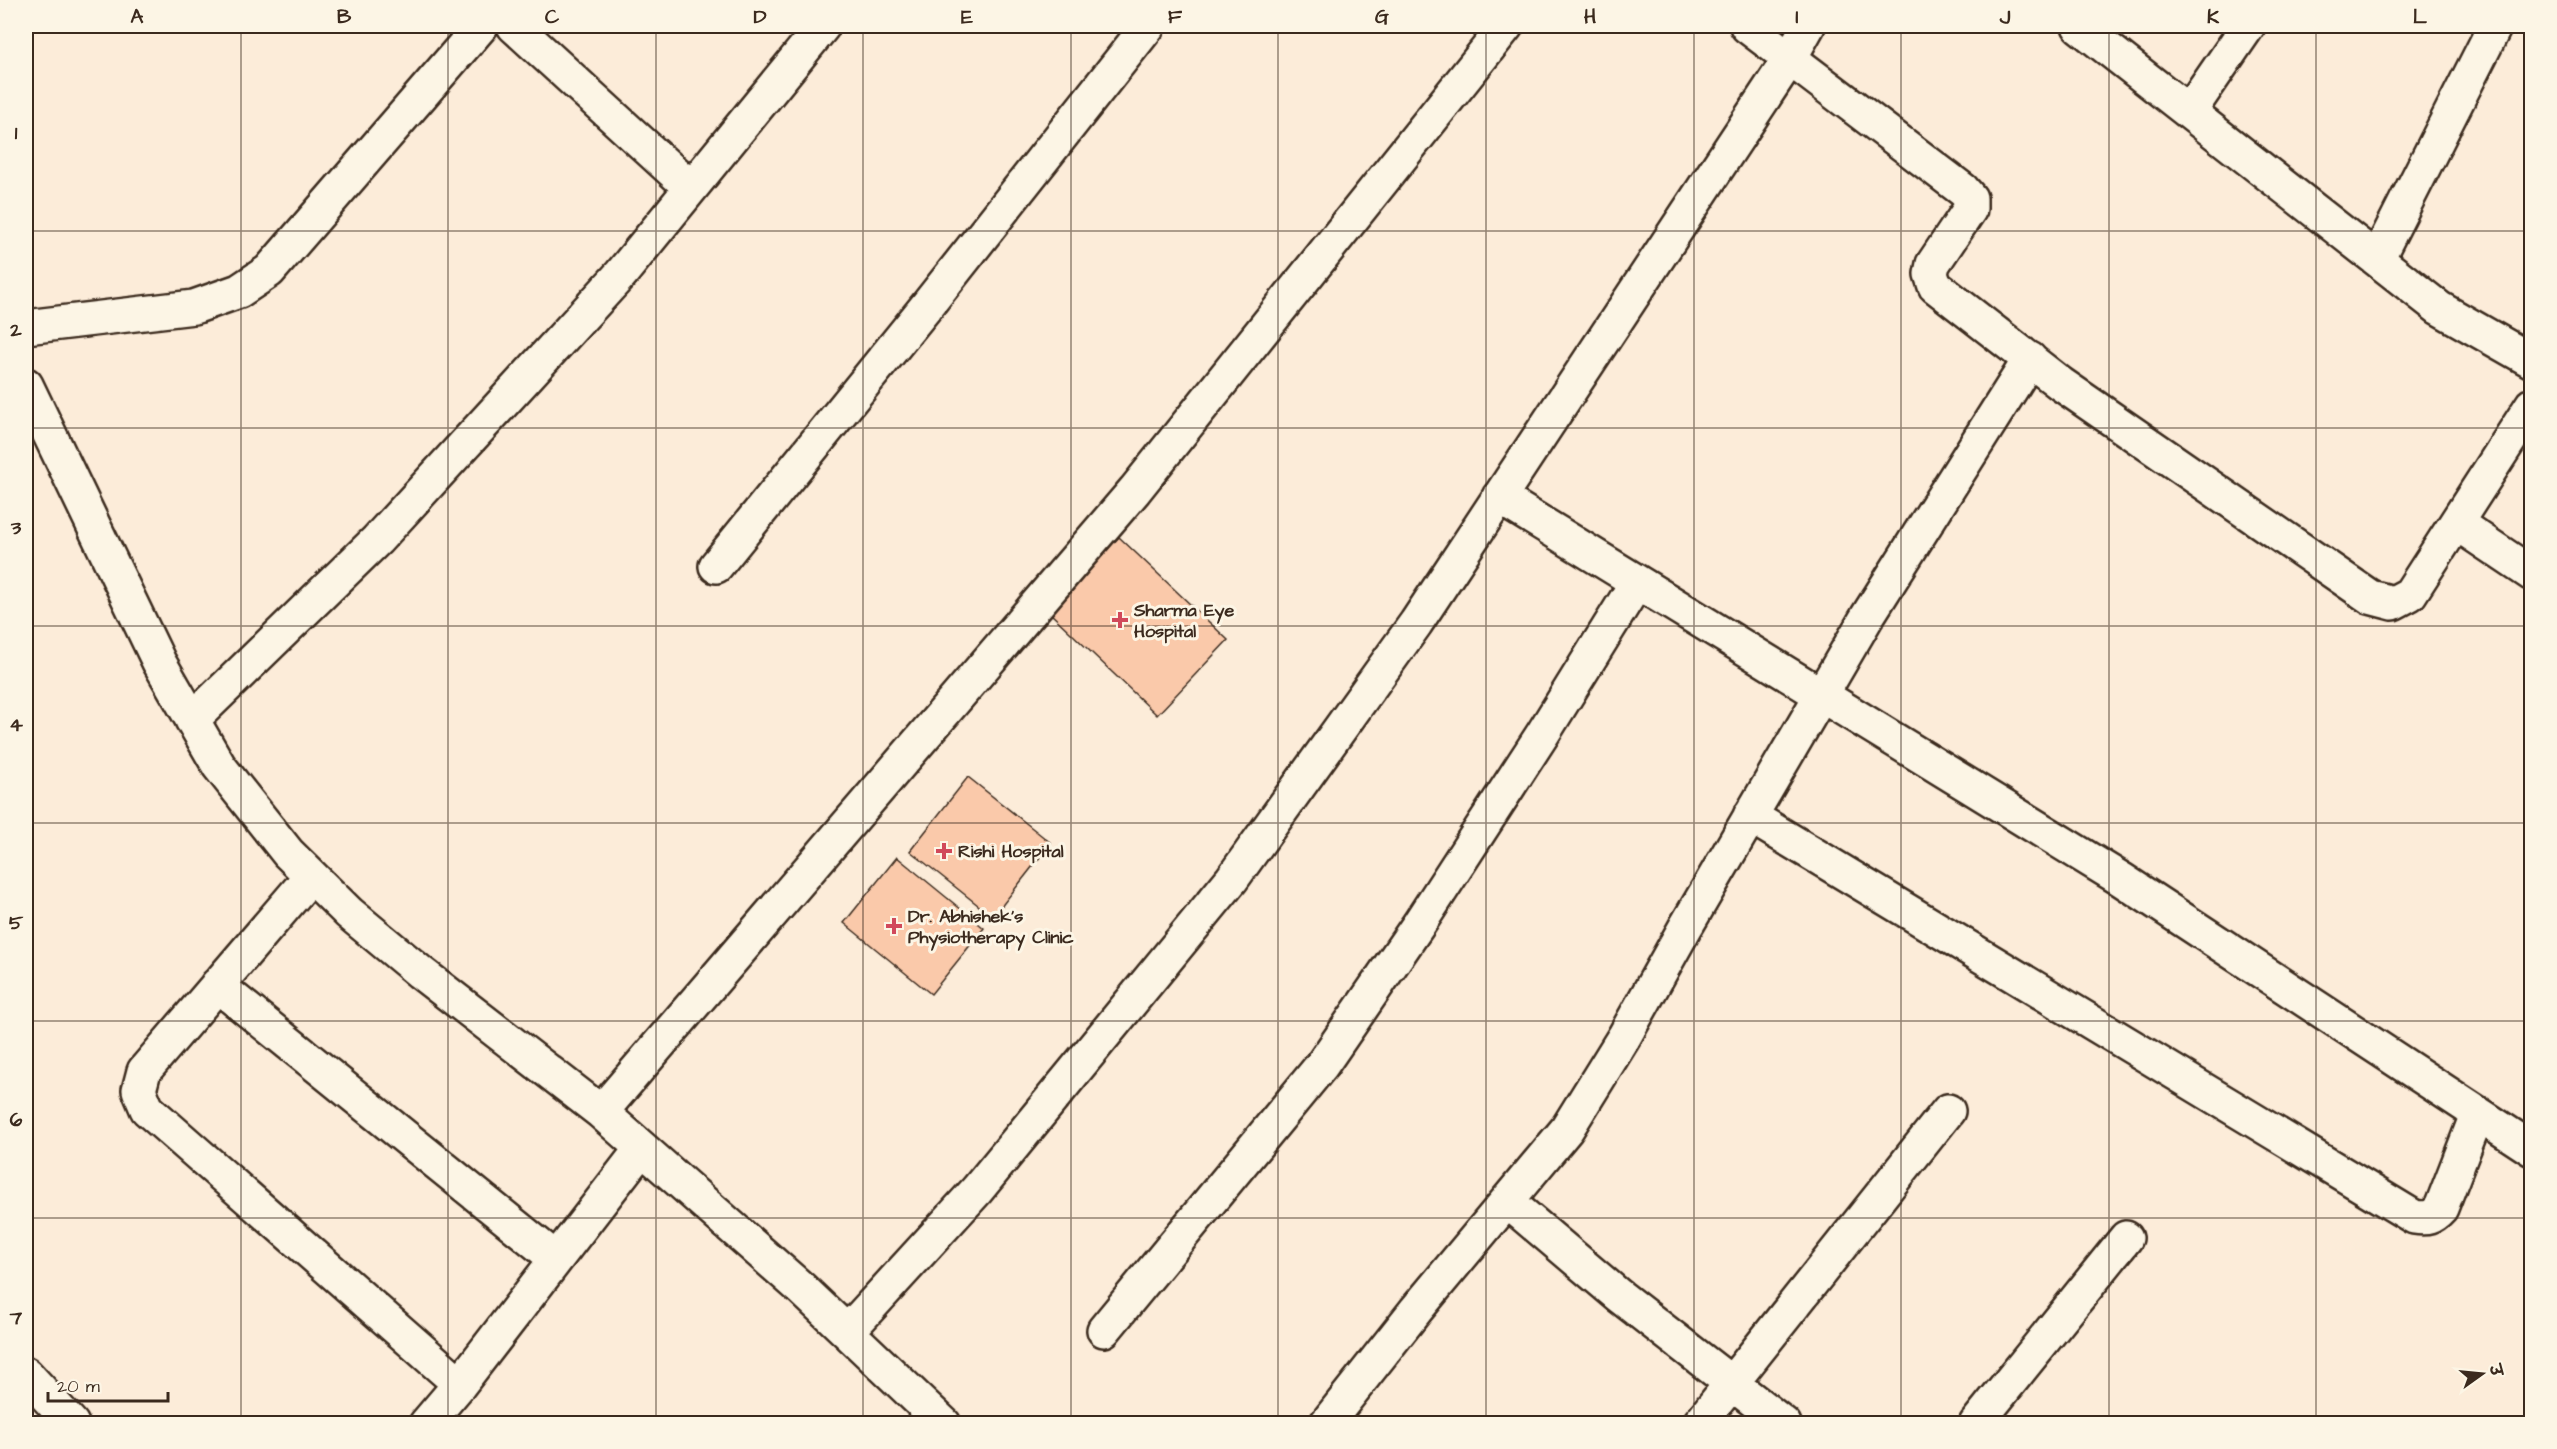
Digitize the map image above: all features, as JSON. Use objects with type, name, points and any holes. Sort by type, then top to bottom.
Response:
[{"type":"street","points":[[26,327],[194,307],[239,291],[269,271],[481,26]]},
{"type":"street","points":[[514,26],[691,188]]},
{"type":"street","points":[[192,720],[377,540],[621,274],[823,26]]},
{"type":"street","points":[[716,566],[1148,26]]},
{"type":"street","points":[[601,1112],[1135,490],[1506,26]]},
{"type":"street","points":[[1747,26],[1963,190],[1970,198],[1970,209],[1933,264],[1931,274],[1935,286],[2030,359],[2190,474],[2370,597],[2393,603],[2409,594],[2532,405]]},
{"type":"street","points":[[848,1331],[977,1190],[1232,879],[1416,623],[1790,58],[1808,26]]},
{"type":"street","points":[[2079,26],[2439,308],[2532,361]]},
{"type":"street","points":[[2189,112],[2248,26]]},
{"type":"street","points":[[2377,259],[2495,26]]},
{"type":"street","points":[[1326,1424],[1567,1129],[1624,1037],[1873,607],[2030,359]]},
{"type":"street","points":[[26,385],[159,662],[219,766],[288,853],[350,913],[420,972],[601,1112],[848,1331],[944,1424]]},
{"type":"street","points":[[1499,497],[2121,879],[2532,1149]]},
{"type":"street","points":[[2456,523],[2532,574]]},
{"type":"street","points":[[1104,1330],[1322,1065],[1419,924],[1542,735],[1637,582]]},
{"type":"street","points":[[1750,816],[2414,1217],[2427,1219],[2434,1216],[2441,1208],[2477,1115]]},
{"type":"street","points":[[310,876],[144,1071],[139,1090],[147,1109],[460,1384]]},
{"type":"street","points":[[217,985],[556,1259]]},
{"type":"street","points":[[1699,1424],[1948,1111]]},
{"type":"street","points":[[426,1424],[460,1384],[642,1148]]},
{"type":"street","points":[[1507,1201],[1618,1294],[1784,1424]]},
{"type":"street","points":[[1976,1424],[2126,1238]]},
{"type":"street","points":[[26,1374],[72,1424]]},
{"type":"building","points":[[1119,537],[1228,640],[1157,715],[1049,612]]},
{"type":"building","points":[[968,777],[1051,843],[993,917],[910,851]]},
{"type":"building","points":[[897,857],[984,928],[931,994],[844,923]]},
{"type":"place","name":"Sharma Eye Hospital","points":[[1120,620]]},
{"type":"place","name":"Rishi Hospital","points":[[944,851]]},
{"type":"place","name":"Dr. Abhishek's Physiotherapy Clinic","points":[[894,926]]}]
